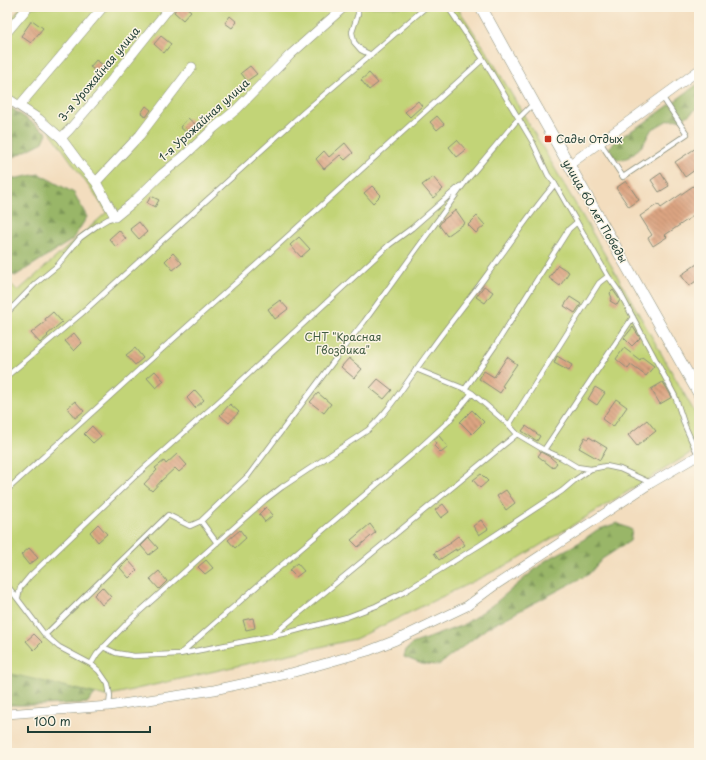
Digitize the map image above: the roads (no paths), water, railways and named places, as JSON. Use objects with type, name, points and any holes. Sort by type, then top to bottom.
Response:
[{"type":"street","points":[[7,32],[28,7]]},
{"type":"street","points":[[19,106],[103,7]]},
{"type":"street","name":"3-я Урожайная улица","points":[[61,138],[102,92],[170,7]]},
{"type":"street","name":"1-я Урожайная улица","points":[[115,217],[237,109],[290,55],[344,7]]},
{"type":"street","name":"улица 60 лет Победы","points":[[482,7],[534,103],[699,394]]},
{"type":"street","points":[[96,182],[140,135],[192,68]]},
{"type":"street","points":[[569,165],[663,98],[699,70]]},
{"type":"street","points":[[7,98],[39,119],[61,138],[80,165],[96,182],[115,217]]},
{"type":"street","points":[[7,714],[109,706],[214,690],[291,673],[368,651],[396,640],[467,606],[494,586],[651,483],[699,455]]},
{"type":"lane","points":[[358,7],[358,14],[352,32],[354,42],[361,50],[371,55]]},
{"type":"lane","points":[[7,376],[81,314],[298,118],[426,7]]},
{"type":"lane","points":[[448,7],[483,59],[532,141],[548,175],[555,184],[608,276],[620,293],[676,396],[685,426],[699,455]]},
{"type":"lane","points":[[7,490],[483,59]]},
{"type":"lane","points":[[600,142],[623,177],[687,134],[663,98]]},
{"type":"lane","points":[[45,635],[168,515],[190,526],[201,521],[248,476],[364,322],[466,181],[518,118],[534,103]]},
{"type":"lane","points":[[18,598],[20,588],[30,576],[133,478],[389,245],[412,228],[466,181]]},
{"type":"lane","points":[[91,664],[103,647],[130,620],[265,500],[376,423],[542,199],[555,184]]},
{"type":"lane","points":[[7,313],[35,284],[57,266],[80,238],[108,219],[115,217]]},
{"type":"lane","points":[[465,389],[495,346],[569,229],[577,222]]},
{"type":"lane","points":[[509,425],[599,283],[608,276]]},
{"type":"lane","points":[[544,450],[633,317]]},
{"type":"lane","points":[[416,369],[472,393],[509,425],[517,434],[577,467],[591,469],[606,466],[620,469],[651,483]]},
{"type":"lane","points":[[180,654],[262,581],[414,453],[448,422],[472,393]]},
{"type":"lane","points":[[273,635],[517,434]]},
{"type":"lane","points":[[103,647],[116,653],[134,656],[180,654],[273,635],[347,617],[376,606],[404,592],[480,545],[562,491],[591,469]]},
{"type":"lane","points":[[201,521],[217,543]]},
{"type":"lane","points":[[7,585],[45,635],[59,646],[91,664],[99,672],[108,684],[110,696],[109,706]]},
{"type":"place","name":"Сады Отдых","points":[[548,139]]},
{"type":"park label","name":"СНТ \"Красная Гвоздика\"","points":[[343,343]]}]
